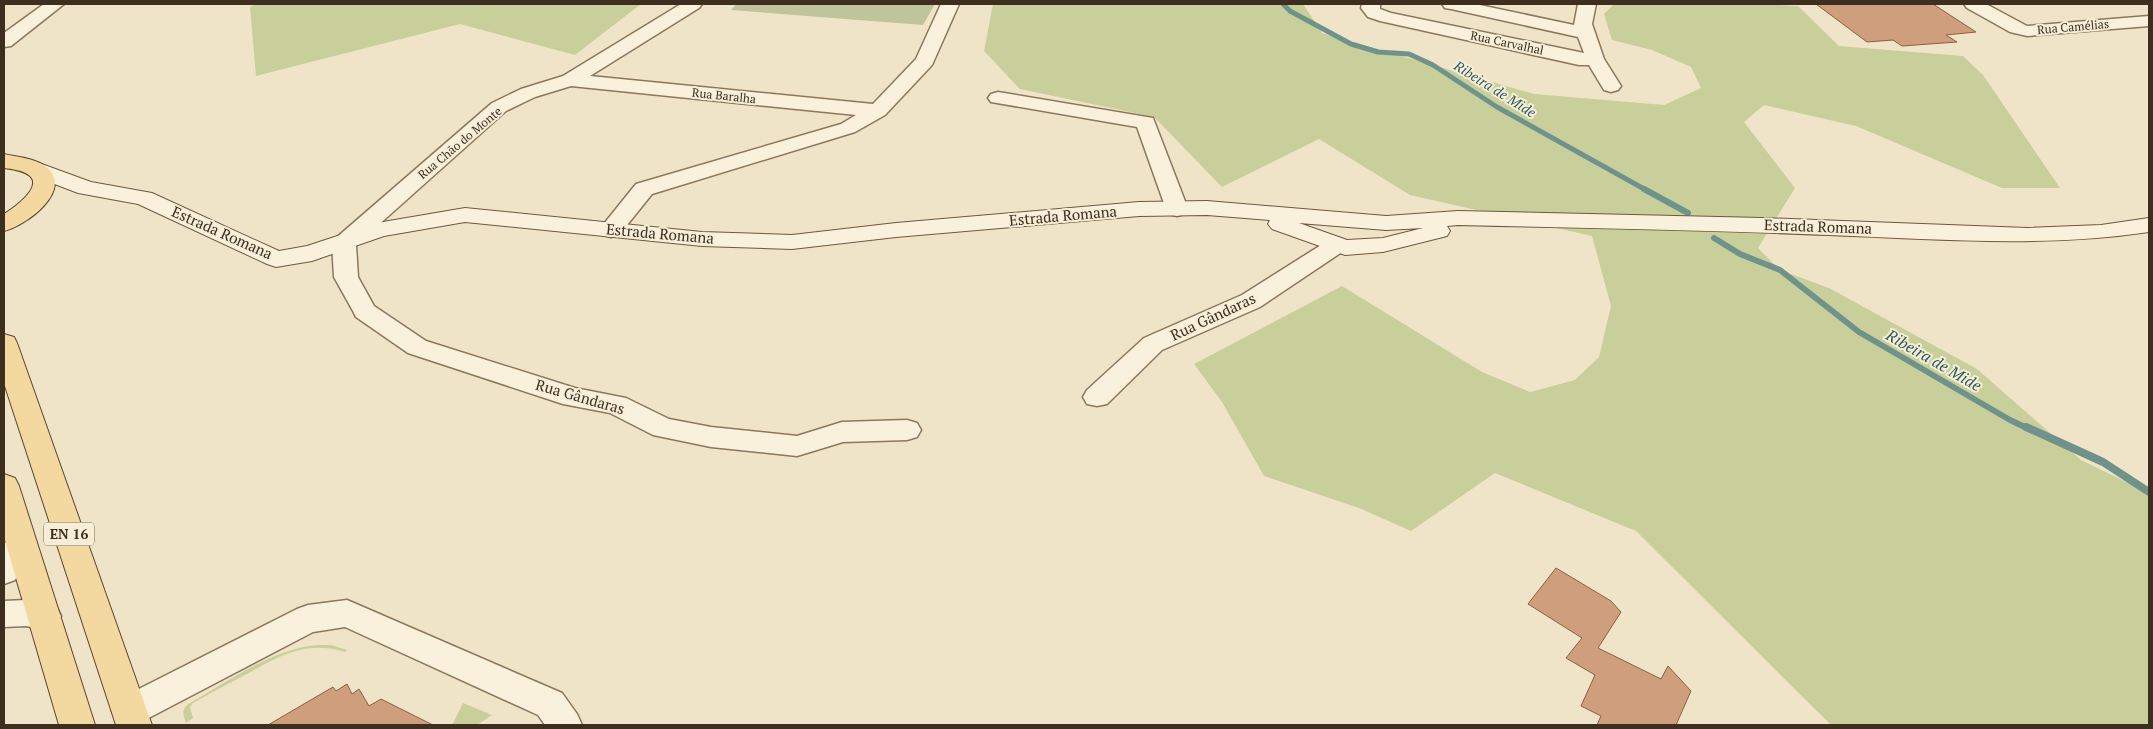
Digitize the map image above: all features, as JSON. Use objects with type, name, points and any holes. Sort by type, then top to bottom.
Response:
[{"type":"main road","points":[[4,161],[25,164],[39,170],[45,178],[44,188],[36,200],[7,226]]},
{"type":"main road","name":"EN 16","points":[[4,343],[132,718]]},
{"type":"main road","name":"EN 16","points":[[4,486],[77,725]]},
{"type":"street","points":[[4,42],[55,4]]},
{"type":"street","name":"Rua Chão do Monte","points":[[344,243],[499,108],[528,93],[570,80],[693,4]]},
{"type":"street","points":[[611,230],[644,189],[848,128],[878,111],[925,61],[950,4]]},
{"type":"street","name":"Rua Carvalhal","points":[[1371,4],[1370,8],[1374,13],[1386,17],[1579,59],[1595,60]]},
{"type":"street","points":[[1451,4],[1586,33]]},
{"type":"street","points":[[1587,4],[1583,24],[1595,60],[1611,86]]},
{"type":"street","name":"Rua Camélias","points":[[1973,4],[2016,28],[2027,31],[2149,21]]},
{"type":"street","name":"Rua Baralha","points":[[570,80],[878,111]]},
{"type":"street","points":[[998,98],[1146,122],[1177,209]]},
{"type":"street","name":"Estrada Romana","points":[[39,170],[86,188],[144,198],[276,259],[312,253],[376,230],[465,215],[702,239],[792,242],[1139,209],[1207,208],[1386,222],[1437,218],[1486,218],[1762,225],[2028,235],[2101,232],[2149,225]]},
{"type":"street","name":"Estrada Romana","points":[[36,200],[86,188]]},
{"type":"street","name":"Estrada Romana","points":[[1253,213],[1345,248],[1383,245],[1486,218]]},
{"type":"street","name":"Rua Gândaras","points":[[344,243],[346,276],[365,311],[417,347],[573,397],[616,405],[663,428],[711,437],[797,446],[842,432],[907,430]]},
{"type":"street","name":"Rua Gândaras","points":[[1097,397],[1153,344],[1252,301],[1337,245]]},
{"type":"street","points":[[4,571],[21,544]]},
{"type":"street","points":[[4,614],[26,613],[45,616]]},
{"type":"street","points":[[132,718],[308,619],[347,613],[550,704],[565,725]]},
{"type":"green space","points":[[256,4],[641,4],[575,55],[460,24],[256,76],[250,7]]},
{"type":"green space","points":[[736,4],[935,4],[923,25],[731,10]]},
{"type":"green space","points":[[993,4],[1303,4],[1322,33],[1534,94],[1664,105],[1701,88],[1691,67],[1652,50],[1612,40],[1604,14],[1614,4],[1760,4],[1798,6],[1839,46],[1963,56],[1983,75],[2060,188],[2002,188],[1856,126],[1764,105],[1744,122],[1795,188],[1758,248],[1780,270],[1829,288],[1977,369],[2081,460],[2149,493],[2149,725],[1831,725],[1636,531],[1495,473],[1411,531],[1359,508],[1264,476],[1222,402],[1194,364],[1342,286],[1482,372],[1530,392],[1575,380],[1599,357],[1611,306],[1592,236],[1410,195],[1319,139],[1222,187],[1154,117],[1020,89],[984,51]]},
{"type":"green space","points":[[331,645],[347,650],[345,652],[318,648],[306,649],[294,651],[271,661],[193,703],[190,707],[193,718],[186,723],[184,717],[185,707],[235,676],[267,659],[300,648]]},
{"type":"green space","points":[[463,703],[492,715],[477,725],[452,725]]},
{"type":"building","points":[[1816,4],[1933,4],[1976,32],[1946,35],[1957,42],[1902,46],[1893,40],[1867,42]]},
{"type":"building","points":[[1556,568],[1611,601],[1621,612],[1598,648],[1661,679],[1668,666],[1691,691],[1676,725],[1597,725],[1601,716],[1581,706],[1595,675],[1566,658],[1582,638],[1528,604]]},
{"type":"building","points":[[347,684],[352,694],[359,689],[369,706],[381,699],[433,725],[268,725],[333,687],[336,691]]},
{"type":"waterway","name":"Ribeira de Mide","points":[[1283,4],[1290,11],[1351,44],[1378,52],[1409,54],[1433,65],[1497,107],[1646,190]]},
{"type":"waterway","name":"Ribeira de Mide","points":[[1644,189],[1688,213]]},
{"type":"waterway","name":"Ribeira de Mide","points":[[1714,238],[1740,254],[1780,270],[1859,332],[2010,420],[2029,429]]},
{"type":"waterway","name":"Ribeira de Mide","points":[[2026,427],[2103,462],[2149,492]]}]
